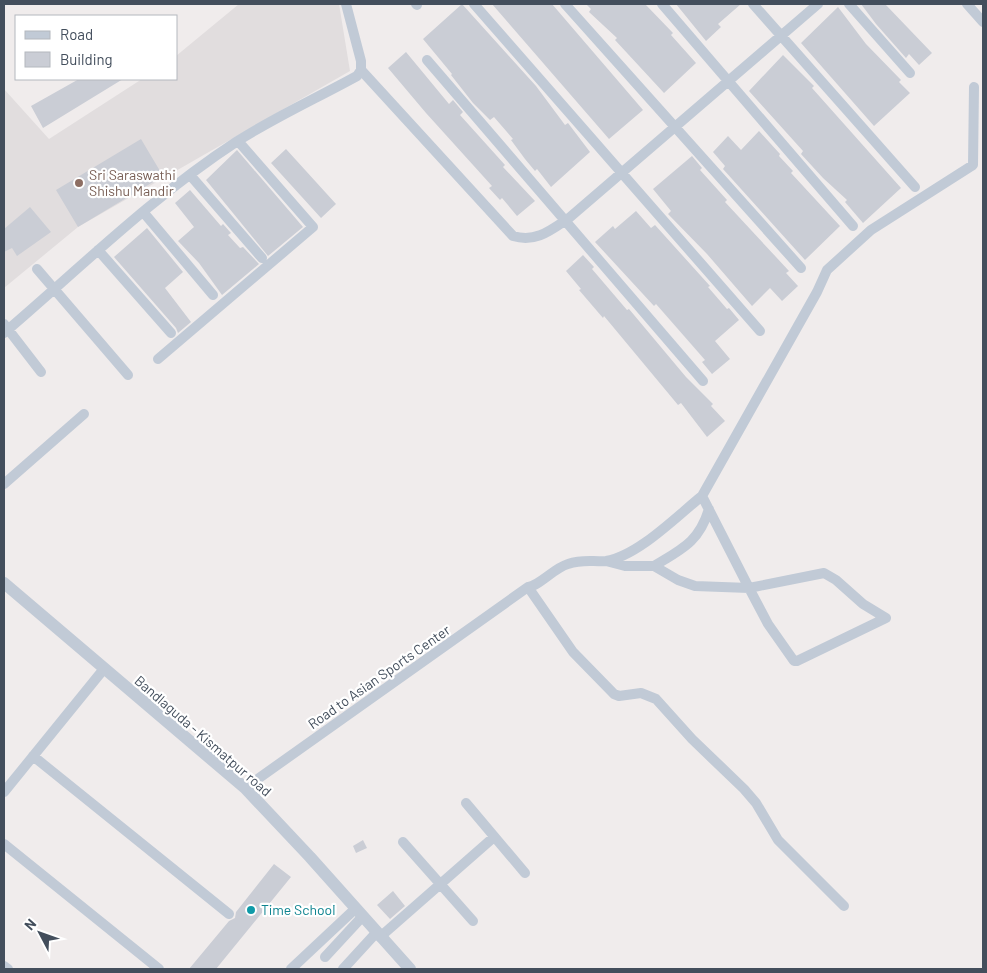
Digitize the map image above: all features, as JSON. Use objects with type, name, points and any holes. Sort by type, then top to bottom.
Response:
[{"type":"street","points":[[41,372],[5,329],[54,291],[98,250],[190,175],[238,141],[357,76],[361,70],[361,61],[346,4]]},
{"type":"street","points":[[474,4],[760,331]]},
{"type":"street","points":[[565,4],[801,268]]},
{"type":"street","points":[[662,4],[853,226]]},
{"type":"street","points":[[754,4],[915,187]]},
{"type":"street","points":[[361,70],[513,236],[524,239],[535,238],[565,221],[818,4]]},
{"type":"street","points":[[849,4],[910,73]]},
{"type":"street","points":[[967,4],[983,22]]},
{"type":"street","points":[[427,60],[704,381]]},
{"type":"street","points":[[606,561],[633,550],[702,496],[812,301],[827,270],[872,230],[972,165],[974,87]]},
{"type":"street","points":[[158,359],[313,227],[238,141]]},
{"type":"street","points":[[190,175],[262,258]]},
{"type":"street","points":[[144,213],[213,295]]},
{"type":"street","points":[[98,250],[171,333]]},
{"type":"street","points":[[37,269],[128,375]]},
{"type":"street","points":[[4,484],[84,414]]},
{"type":"street","points":[[606,561],[624,566],[654,566],[678,580],[695,586],[749,588],[824,573],[836,580],[871,609],[886,618],[797,662],[794,661],[768,624],[749,588],[702,496]]},
{"type":"street","points":[[654,566],[693,542],[703,527],[709,509]]},
{"type":"street","name":"Road to Asian Sports Center","points":[[245,788],[528,587],[534,586],[548,574],[566,564],[587,559],[606,561]]},
{"type":"street","name":"Bandlaguda - Kismatpur road","points":[[4,583],[103,670],[245,788],[310,857],[410,969]]},
{"type":"street","points":[[528,587],[573,652],[611,691],[619,696],[641,693],[656,700],[692,739],[744,789],[756,803],[778,840],[844,906]]},
{"type":"street","points":[[4,792],[103,670]]},
{"type":"street","points":[[33,756],[229,914]]},
{"type":"street","points":[[466,802],[525,872]]},
{"type":"street","points":[[343,969],[378,935],[494,837]]},
{"type":"street","points":[[403,842],[473,921]]},
{"type":"street","points":[[4,844],[159,969]]},
{"type":"street","points":[[325,958],[359,913]]},
{"type":"street","points":[[291,969],[359,913]]},
{"type":"street","points":[[4,966],[8,969]]},
{"type":"shaded area","name":"Sri Saraswathi Shishu Mandir","points":[[239,4],[339,4],[350,71],[78,227],[4,288],[4,89],[49,139],[140,80],[178,80],[178,54]]},
{"type":"building","points":[[462,4],[536,86],[565,125],[568,123],[590,152],[551,187],[537,169],[535,171],[525,159],[511,140],[513,139],[494,117],[490,120],[473,103],[423,39]]},
{"type":"building","points":[[492,4],[552,4],[643,110],[609,139]]},
{"type":"building","points":[[586,4],[645,4],[673,33],[671,35],[696,63],[664,93],[615,40],[617,38],[589,12],[591,9]]},
{"type":"building","points":[[676,4],[741,4],[718,24],[721,27],[706,41]]},
{"type":"building","points":[[861,4],[885,4],[932,53],[919,65],[909,54],[906,58]]},
{"type":"building","points":[[838,7],[866,44],[901,80],[899,82],[910,93],[874,126],[801,43]]},
{"type":"building","points":[[406,52],[449,104],[453,100],[463,112],[460,115],[505,165],[503,167],[535,201],[517,216],[502,198],[500,200],[489,188],[492,186],[388,68]]},
{"type":"building","points":[[783,55],[814,86],[812,88],[901,188],[863,223],[845,202],[847,200],[801,154],[803,151],[749,91]]},
{"type":"building","points":[[77,80],[121,80],[43,128],[31,106]]},
{"type":"building","points":[[759,131],[793,171],[791,173],[840,226],[805,260],[723,169],[725,166],[713,152],[728,136],[741,150]]},
{"type":"building","points":[[141,139],[163,176],[78,227],[56,190]]},
{"type":"building","points":[[286,149],[336,204],[321,218],[271,163]]},
{"type":"building","points":[[237,150],[303,227],[268,256],[206,180]]},
{"type":"building","points":[[692,156],[702,168],[700,170],[727,200],[725,202],[789,271],[786,273],[798,286],[782,301],[770,288],[752,306],[707,254],[668,214],[671,211],[653,189]]},
{"type":"building","points":[[190,190],[221,226],[223,224],[231,233],[228,235],[240,248],[243,247],[259,264],[222,295],[199,263],[178,241],[194,227],[175,203]]},
{"type":"building","points":[[30,207],[51,232],[17,256],[12,248],[4,252],[4,229]]},
{"type":"building","points":[[636,211],[651,228],[655,225],[710,286],[708,287],[727,309],[729,308],[739,320],[715,341],[730,359],[712,374],[702,362],[705,360],[656,304],[654,306],[595,242],[613,226],[615,229]]},
{"type":"building","points":[[147,228],[183,272],[165,288],[191,322],[178,333],[176,328],[114,257]]},
{"type":"building","points":[[583,255],[594,267],[592,269],[627,310],[629,309],[686,377],[713,404],[711,406],[725,421],[707,437],[681,403],[678,405],[604,316],[603,318],[579,290],[581,289],[566,271]]},
{"type":"building","points":[[363,840],[367,848],[356,853],[353,846]]},
{"type":"building","name":"Time School","points":[[274,864],[291,877],[216,969],[189,969],[229,921],[235,918],[236,912]]},
{"type":"building","points":[[393,891],[405,906],[390,919],[377,905]]},
{"type":"place","name":"Sri Saraswathi Shishu Mandir","points":[[79,183]]},
{"type":"place","name":"Time School","points":[[251,910]]}]
